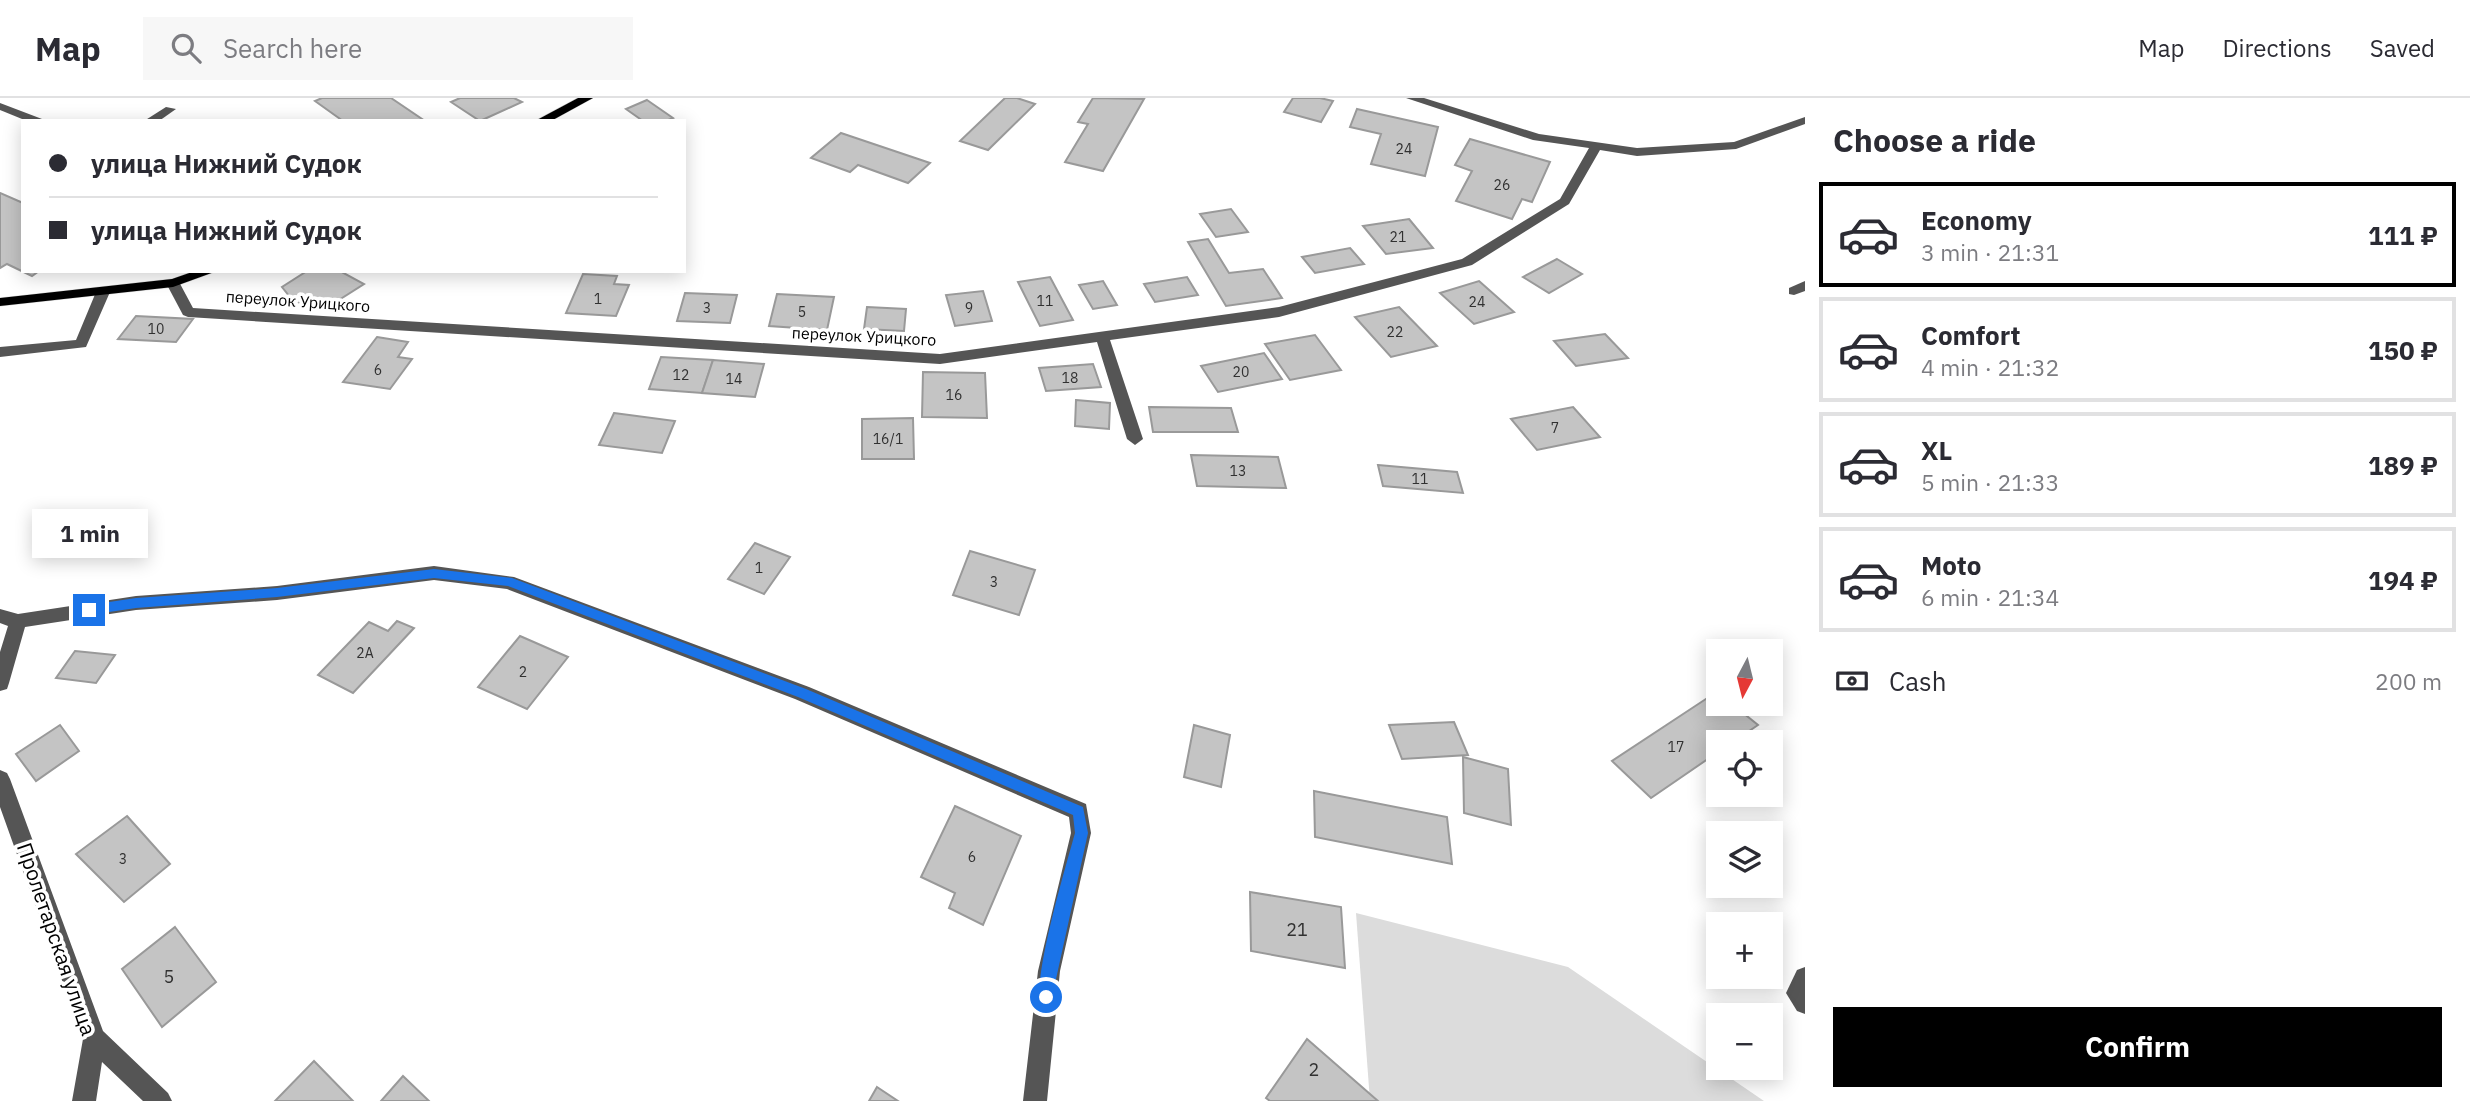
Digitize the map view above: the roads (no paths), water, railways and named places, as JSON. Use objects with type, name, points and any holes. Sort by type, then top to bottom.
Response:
[{"type":"main road","points":[[545,119],[587,98]]},
{"type":"main road","points":[[0,302],[173,283],[204,273]]},
{"type":"street","points":[[1412,98],[1537,137],[1637,152],[1736,145],[1805,120]]},
{"type":"street","points":[[0,106],[33,119]]},
{"type":"street","points":[[153,119],[170,109]]},
{"type":"street","name":"переулок Урицкого","points":[[173,283],[188,312],[940,359],[1279,312],[1467,262],[1565,201],[1596,146]]},
{"type":"street","points":[[0,352],[81,344],[103,292]]},
{"type":"street","points":[[1102,336],[1135,439]]},
{"type":"street","points":[[0,683],[9,619],[136,603],[277,593],[434,573],[508,582],[802,693],[1079,811],[1081,833],[1049,971],[1035,1101]]},
{"type":"street","name":"Пролетарская улица","points":[[0,779],[94,1039],[84,1101]]},
{"type":"street","points":[[1805,978],[1797,993],[1805,1003]]},
{"type":"street","points":[[94,1039],[160,1101]]}]
